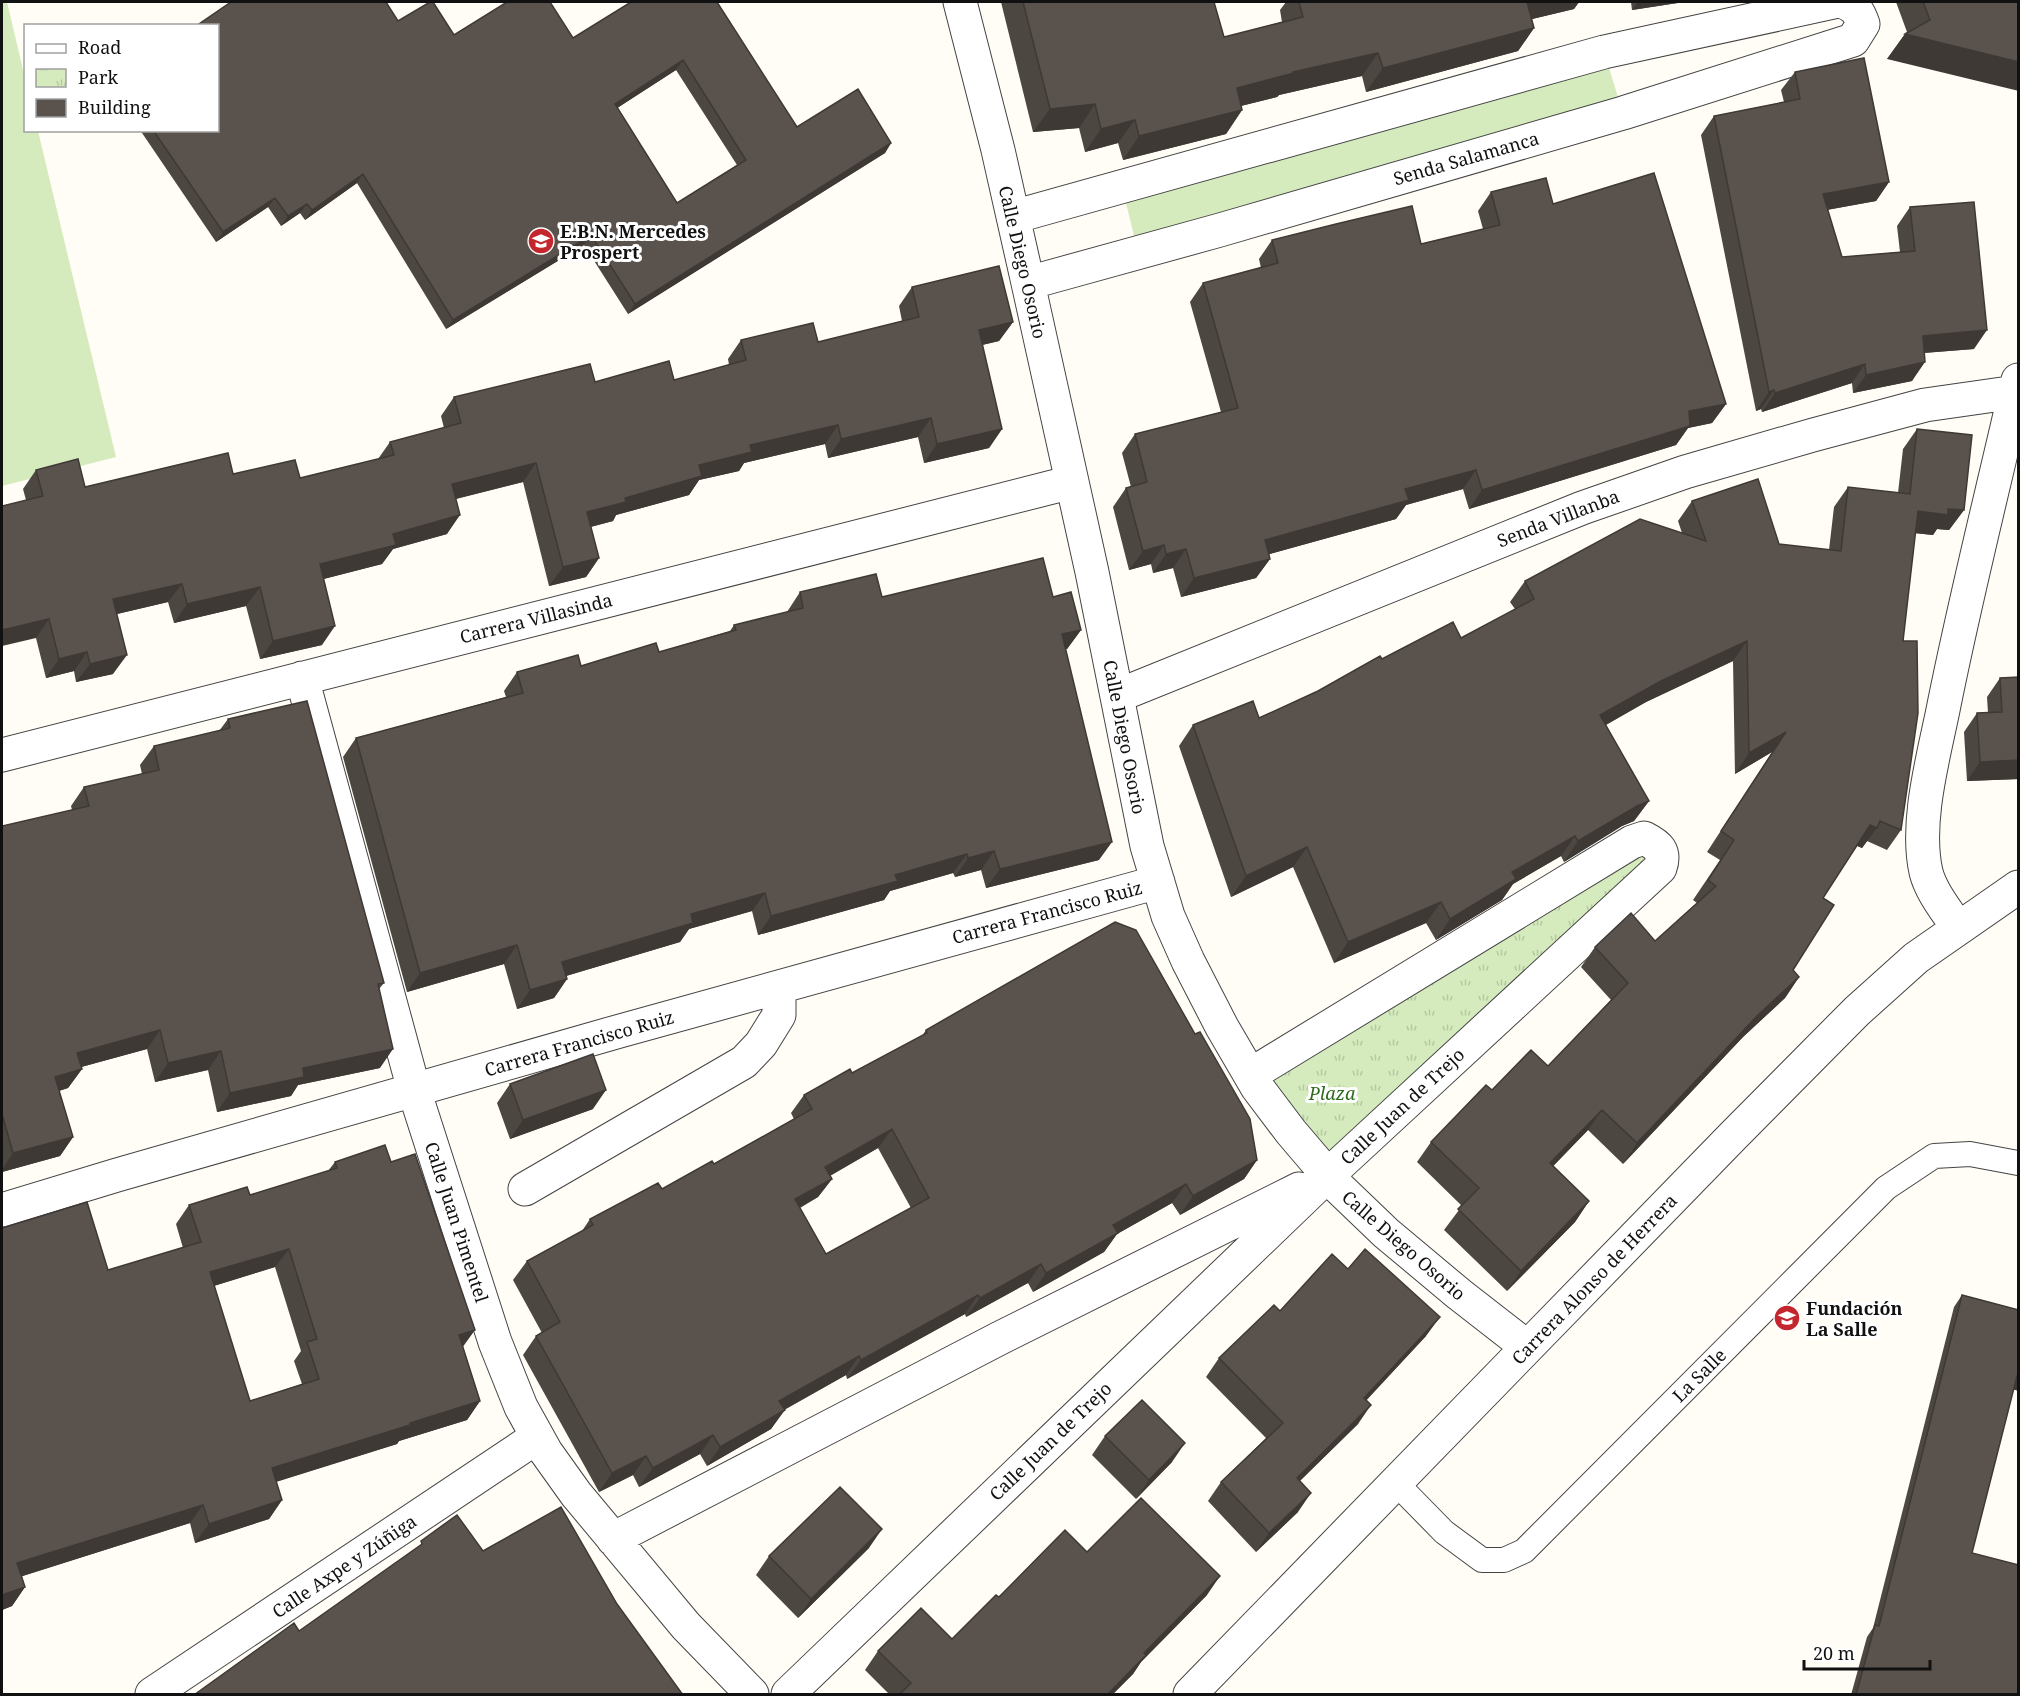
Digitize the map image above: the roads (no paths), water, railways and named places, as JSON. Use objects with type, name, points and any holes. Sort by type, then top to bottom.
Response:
[{"type":"street","name":"Calle Diego Osorio","points":[[960,2],[998,150],[1028,283],[1072,482],[1147,846],[1168,916],[1222,1027],[1257,1087],[1291,1132],[1328,1175],[1386,1233],[1527,1347]]},
{"type":"street","points":[[1013,217],[1604,52],[1834,2]]},
{"type":"street","name":"Senda Salamanca","points":[[1028,283],[1203,235],[1623,113],[1853,40],[1863,24],[1860,13],[1851,4],[1843,2]]},
{"type":"street","points":[[1958,928],[1938,897],[1927,874],[1923,841],[1926,798],[1964,603],[2017,386]]},
{"type":"street","name":"Senda Villanba","points":[[1117,696],[1582,508],[1685,472],[1925,405],[2017,386]]},
{"type":"street","name":"Carrera Villasinda","points":[[2,755],[1072,482]]},
{"type":"street","name":"Calle Juan Pimentel","points":[[302,678],[414,1090],[495,1342],[521,1407],[537,1437],[576,1494],[612,1539],[686,1626],[752,1695]]},
{"type":"street","name":"Calle Juan de Trejo","points":[[788,1695],[1328,1175],[1660,868],[1663,858],[1660,849],[1644,838],[1632,842],[1250,1075]]},
{"type":"street","name":"Carrera Francisco Ruiz","points":[[2,1210],[414,1090],[1158,882]]},
{"type":"street","name":"Carrera Alonso de Herrera","points":[[1190,1695],[1857,1011],[1916,958],[2019,887]]},
{"type":"street","points":[[525,1189],[744,1062],[762,1044],[779,1015],[779,987]]},
{"type":"street","points":[[612,1539],[1000,1338],[1328,1175]]},
{"type":"street","name":"Calle Axpe y Zúñiga","points":[[152,1695],[537,1437]]},
{"type":"lane","name":"La Salle","points":[[1396,1483],[1444,1532],[1482,1560],[1504,1560],[1524,1551],[1886,1188],[1934,1156],[1970,1154],[2019,1163]]},
{"type":"place","name":"E.B.N. Mercedes Prospert","points":[[541,241]]},
{"type":"place","name":"Fundación La Salle","points":[[1787,1318]]},
{"type":"park label","name":"Plaza","points":[[1332,1093]]}]
